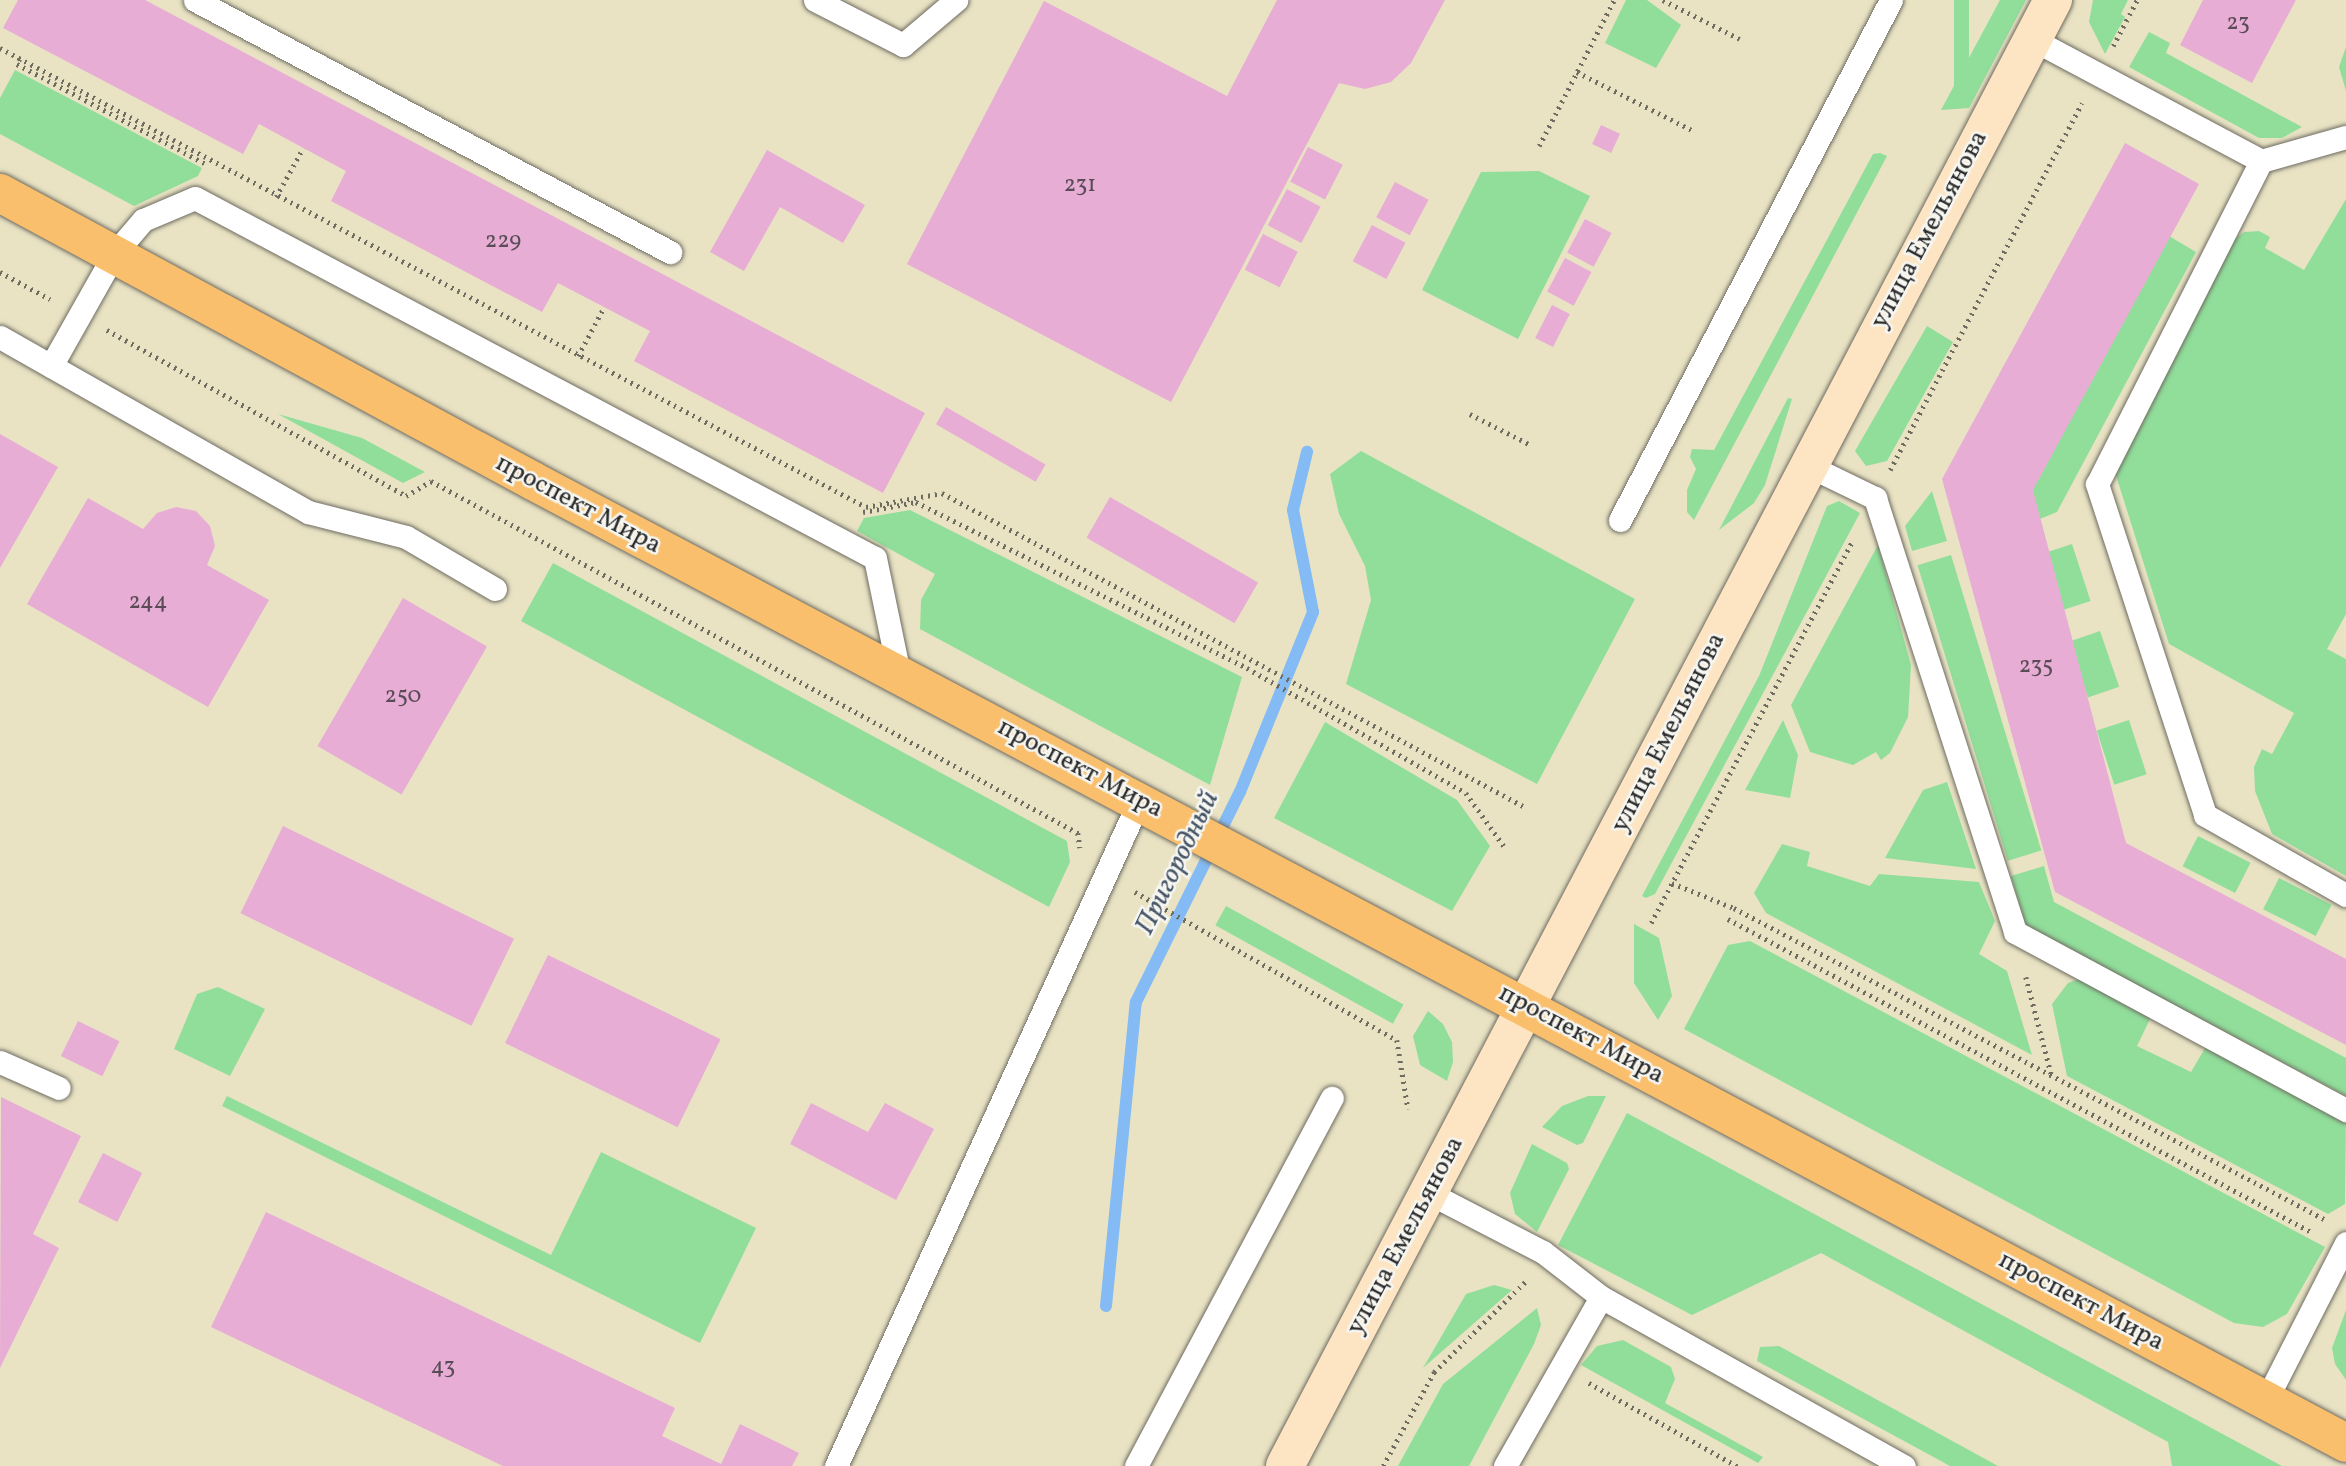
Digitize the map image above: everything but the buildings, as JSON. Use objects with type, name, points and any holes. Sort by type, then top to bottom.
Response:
[{"type":"main road","name":"улица Емельянова","points":[[1285,1466],[1807,465],[2053,0]]},
{"type":"main road","name":"проспект Мира","points":[[0,193],[2346,1443]]},
{"type":"lane","points":[[195,0],[670,253]]},
{"type":"lane","points":[[815,0],[904,45],[956,0]]},
{"type":"lane","points":[[1620,520],[1891,0]]},
{"type":"lane","points":[[2032,39],[2261,161],[2346,137]]},
{"type":"lane","points":[[2261,161],[2097,484],[2205,815],[2346,895]]},
{"type":"lane","points":[[51,366],[114,254],[143,220],[195,198],[875,558],[899,674]]},
{"type":"lane","points":[[0,337],[308,512],[406,537],[495,589]]},
{"type":"lane","points":[[1807,465],[1875,498],[2015,932],[2346,1110]]},
{"type":"lane","points":[[836,1466],[1139,801]]},
{"type":"lane","points":[[0,1062],[59,1088]]},
{"type":"lane","points":[[1136,1466],[1332,1098]]},
{"type":"lane","points":[[1429,1193],[1543,1252],[1601,1297],[1905,1466]]},
{"type":"lane","points":[[2266,1400],[2341,1239]]},
{"type":"lane","points":[[1505,1466],[1601,1297]]},
{"type":"path","points":[[1539,146],[1614,0]]},
{"type":"path","points":[[1663,0],[1740,39]]},
{"type":"path","points":[[1651,923],[2137,0]]},
{"type":"path","points":[[0,48],[19,62],[866,507],[942,493],[1523,806]]},
{"type":"path","points":[[1577,72],[1692,130]]},
{"type":"path","points":[[276,198],[303,148]]},
{"type":"path","points":[[0,272],[406,496],[431,481],[1078,833],[1083,862],[1397,1040],[1408,1109]]},
{"type":"path","points":[[577,357],[604,307]]},
{"type":"path","points":[[577,357],[865,513],[916,502],[1247,668],[1466,793],[1504,846]]},
{"type":"path","points":[[1469,414],[1529,444]]},
{"type":"path","points":[[1672,883],[1734,908],[2052,1078],[2341,1239]]},
{"type":"path","points":[[1728,919],[2341,1239]]},
{"type":"path","points":[[2015,932],[2052,1078]]},
{"type":"path","points":[[1383,1466],[1434,1372],[1520,1292],[1543,1252]]},
{"type":"path","points":[[1561,1366],[1737,1466]]},
{"type":"green space","points":[[1626,0],[1647,0],[1681,25],[1656,68],[1605,43]]},
{"type":"green space","points":[[1954,0],[1969,0],[1969,104],[1954,104]]},
{"type":"green space","points":[[2000,0],[2026,0],[1969,108],[1941,110]]},
{"type":"green space","points":[[2093,0],[2128,0],[2121,14],[2125,17],[2105,54],[2089,22]]},
{"type":"green space","points":[[2149,32],[2170,43],[2166,53],[2302,127],[2282,138],[2259,138],[2129,67]]},
{"type":"green space","points":[[2346,47],[2346,91],[2339,67]]},
{"type":"green space","points":[[15,70],[202,168],[198,176],[134,206],[0,134],[0,98]]},
{"type":"green space","points":[[1873,154],[1887,156],[1694,520],[1687,512],[1687,490],[1696,469],[1690,457],[1692,449],[1714,450]]},
{"type":"green space","points":[[1539,171],[1590,196],[1518,339],[1422,290],[1481,172]]},
{"type":"green space","points":[[2346,199],[2346,614],[2327,649],[2346,659],[2346,876],[2272,834],[2255,791],[2254,767],[2262,749],[2272,754],[2294,713],[2169,644],[2113,466],[2235,239],[2244,232],[2259,231],[2270,237],[2265,248],[2304,270]]},
{"type":"green space","points":[[2169,236],[2196,252],[2057,512],[2035,521],[2027,494]]},
{"type":"green space","points":[[1927,326],[1953,342],[1887,461],[1866,466],[1855,451]]},
{"type":"green space","points":[[1788,398],[1792,399],[1765,485],[1754,503],[1719,530]]},
{"type":"green space","points":[[278,414],[362,438],[425,472],[403,483]]},
{"type":"green space","points":[[1361,451],[1635,599],[1537,784],[1346,684],[1371,600],[1365,566],[1339,514],[1330,474]]},
{"type":"green space","points":[[1932,491],[1947,541],[1912,551],[1905,526]]},
{"type":"green space","points":[[1839,501],[1860,513],[1655,894],[1646,898],[1642,896],[1759,676],[1827,506]]},
{"type":"green space","points":[[910,510],[1242,677],[1210,785],[920,629],[921,600],[935,574],[857,531],[864,518]]},
{"type":"green space","points":[[2072,544],[2091,601],[2063,610],[2044,553]]},
{"type":"green space","points":[[1878,545],[1911,665],[1908,717],[1890,753],[1881,760],[1876,752],[1853,765],[1810,752],[1791,705]]},
{"type":"green space","points":[[1951,555],[2041,850],[2008,861],[1918,565]]},
{"type":"green space","points":[[553,563],[1067,841],[1070,862],[1049,907],[521,621]]},
{"type":"green space","points":[[2100,631],[2119,687],[2088,698],[2069,642]]},
{"type":"green space","points":[[1783,720],[1798,755],[1790,798],[1745,790]]},
{"type":"green space","points":[[2129,720],[2147,774],[2114,785],[2097,731]]},
{"type":"green space","points":[[1325,722],[1457,800],[1490,846],[1452,911],[1274,818]]},
{"type":"green space","points":[[1947,782],[1976,869],[1885,858],[1923,790]]},
{"type":"green space","points":[[2198,836],[2251,863],[2235,893],[2183,866]]},
{"type":"green space","points":[[1782,844],[1810,852],[1807,866],[1870,886],[1879,874],[1979,882],[1995,921],[1979,954],[2007,971],[2032,1055],[1766,913],[1754,893]]},
{"type":"green space","points":[[2044,866],[2054,902],[2346,1058],[2346,1096],[2026,926],[2011,876]]},
{"type":"green space","points":[[2279,878],[2332,905],[2316,936],[2263,909]]},
{"type":"green space","points":[[1226,906],[1404,1004],[1393,1024],[1215,925]]},
{"type":"green space","points":[[1634,924],[1659,938],[1672,996],[1658,1020],[1634,983]]},
{"type":"green space","points":[[1750,941],[2325,1247],[2287,1314],[2263,1327],[2234,1323],[1684,1029],[1728,945]]},
{"type":"green space","points":[[2084,977],[2153,1013],[2137,1046],[2191,1072],[2208,1043],[2346,1116],[2345,1204],[2328,1214],[2067,1076],[2052,1004],[2068,983]]},
{"type":"green space","points":[[218,987],[265,1009],[230,1076],[174,1049],[197,994]]},
{"type":"green space","points":[[1428,1011],[1443,1024],[1452,1042],[1453,1062],[1447,1081],[1420,1065],[1413,1036]]},
{"type":"green space","points":[[227,1096],[551,1255],[601,1152],[756,1228],[700,1343],[222,1106]]},
{"type":"green space","points":[[1588,1096],[1606,1096],[1583,1143],[1577,1145],[1542,1127],[1562,1106]]},
{"type":"green space","points":[[1627,1113],[2282,1466],[2172,1466],[2168,1442],[1821,1253],[1692,1315],[1558,1245]]},
{"type":"green space","points":[[1532,1144],[1567,1163],[1569,1169],[1537,1232],[1515,1214],[1510,1193]]},
{"type":"green space","points":[[1494,1285],[1512,1290],[1423,1368],[1466,1294]]},
{"type":"green space","points":[[1537,1308],[1541,1325],[1534,1344],[1469,1466],[1398,1466],[1443,1384]]},
{"type":"green space","points":[[2346,1310],[2346,1380],[2335,1364],[2332,1348]]},
{"type":"green space","points":[[1623,1340],[1671,1367],[1675,1379],[1665,1403],[1763,1457],[1758,1463],[1581,1365],[1597,1346]]},
{"type":"green space","points":[[1779,1346],[1998,1466],[1950,1466],[1757,1361],[1760,1347]]},
{"type":"waterway","name":"Пригородный","points":[[1106,1306],[1136,1002],[1240,792],[1313,612],[1293,510],[1307,452]]}]
